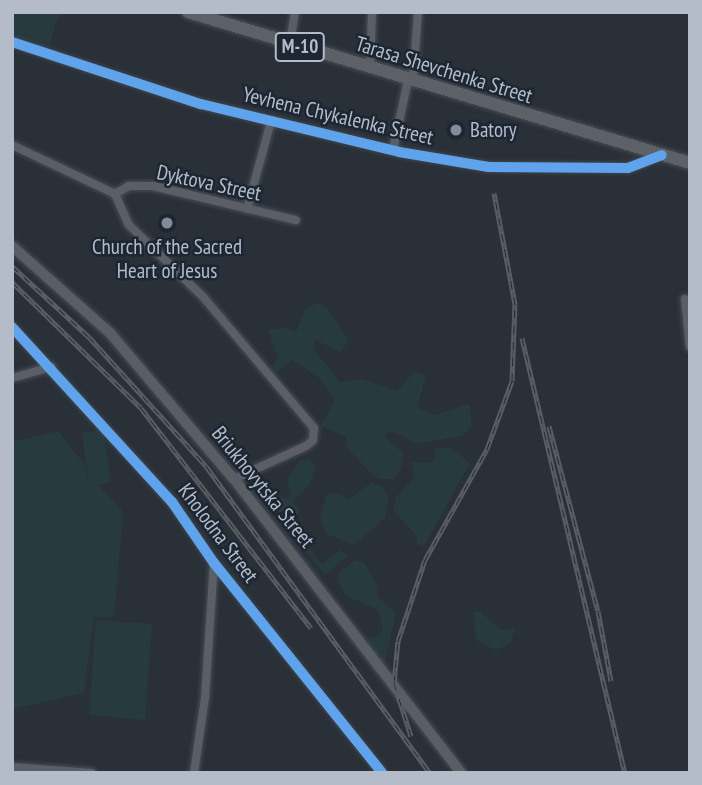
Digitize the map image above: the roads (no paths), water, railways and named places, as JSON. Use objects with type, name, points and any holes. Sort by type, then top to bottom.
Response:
[{"type":"main road","name":"Tarasa Shevchenka Street","points":[[188,12],[205,15],[370,69],[690,163]]},
{"type":"main road","name":"Briukhovytska Street","points":[[12,246],[110,334],[234,479],[461,773]]},
{"type":"street","points":[[290,43],[295,12]]},
{"type":"street","points":[[370,69],[372,12]]},
{"type":"street","points":[[393,150],[411,81],[418,12]]},
{"type":"street","name":"Yevhena Chykalenka Street","points":[[12,42],[201,104],[393,150],[489,167],[628,168],[663,155]]},
{"type":"street","name":"Yevhena Chykalenka Street","points":[[247,209],[271,121]]},
{"type":"street","points":[[12,145],[115,194],[129,225],[204,298],[314,428],[313,440],[306,446],[234,479]]},
{"type":"street","name":"Dyktova Street","points":[[115,194],[129,186],[153,186],[296,220]]},
{"type":"street","points":[[685,299],[690,347]]},
{"type":"street","name":"Kholodna Street","points":[[12,327],[172,502],[214,563],[382,773]]},
{"type":"street","points":[[12,378],[51,367]]},
{"type":"street","name":"Kholodna Street","points":[[194,773],[205,698],[214,563]]},
{"type":"street","points":[[12,767],[92,773]]},
{"type":"railway","points":[[411,736],[394,683],[398,641],[425,560],[487,449],[512,381],[515,304],[494,193]]},
{"type":"railway","points":[[12,266],[89,337],[206,466],[430,773]]},
{"type":"railway","points":[[12,282],[141,408],[311,628]]},
{"type":"railway","points":[[522,338],[625,773]]},
{"type":"railway","points":[[549,426],[598,611],[611,681]]},
{"type":"place","name":"Batory","points":[[456,130]]},
{"type":"place","name":"Church of the Sacred Heart of Jesus","points":[[167,223]]}]
